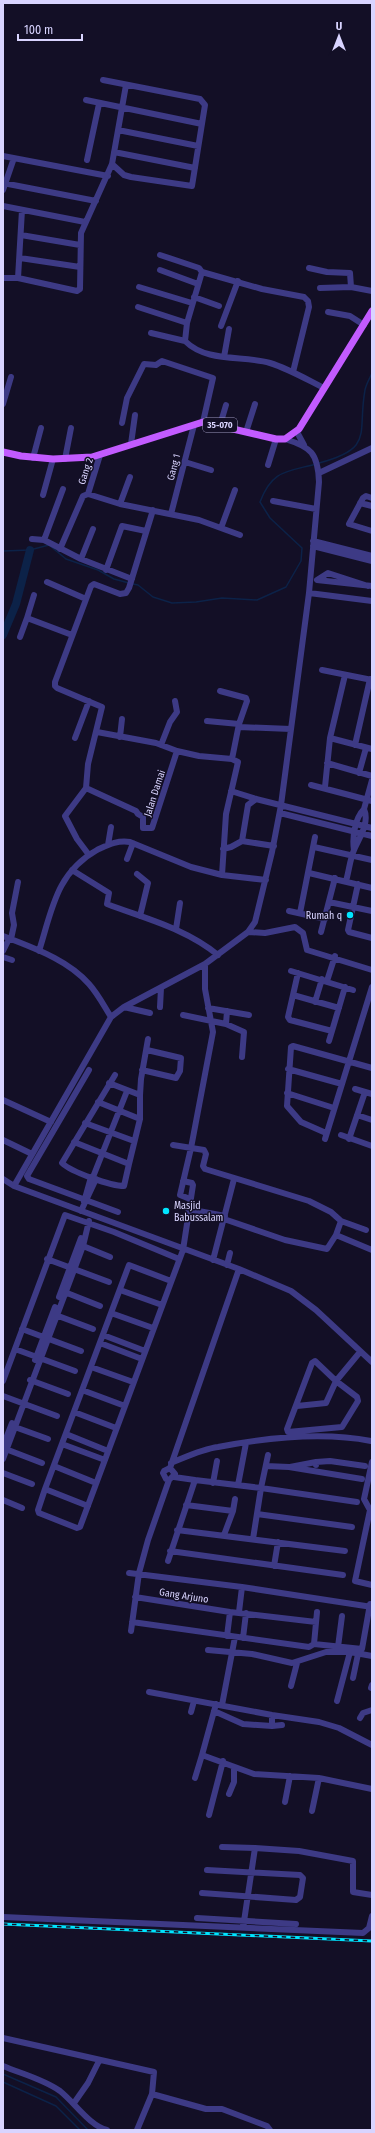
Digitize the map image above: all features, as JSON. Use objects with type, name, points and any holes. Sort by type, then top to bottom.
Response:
[{"type":"main road","points":[[285,439],[297,432],[372,311]]},
{"type":"main road","name":"35-070","points":[[3,452],[32,458],[53,459],[100,455],[203,422],[276,439],[285,439]]},
{"type":"street","points":[[103,80],[200,99],[205,105],[193,184],[188,187],[127,176],[112,164]]},
{"type":"street","points":[[3,278],[18,278],[77,291],[81,285],[80,245],[85,222],[108,176],[112,164],[126,85]]},
{"type":"street","points":[[86,100],[99,104],[202,124]]},
{"type":"street","points":[[87,160],[99,104]]},
{"type":"street","points":[[118,130],[198,146]]},
{"type":"street","points":[[114,152],[195,168]]},
{"type":"street","points":[[3,156],[108,176]]},
{"type":"street","points":[[3,190],[4,183],[14,158]]},
{"type":"street","points":[[4,183],[96,201]]},
{"type":"street","points":[[3,206],[85,222]]},
{"type":"street","points":[[18,278],[22,210]]},
{"type":"street","points":[[21,235],[80,245]]},
{"type":"street","points":[[160,255],[199,268],[202,272],[262,289],[304,297],[308,301],[309,307],[293,372]]},
{"type":"street","points":[[20,258],[80,267]]},
{"type":"street","points":[[309,268],[327,272],[350,273],[351,287]]},
{"type":"street","points":[[160,270],[198,284]]},
{"type":"street","points":[[185,342],[187,322],[202,272]]},
{"type":"street","points":[[221,326],[238,281]]},
{"type":"street","points":[[139,287],[219,306]]},
{"type":"street","points":[[320,288],[351,287],[372,291]]},
{"type":"street","points":[[138,307],[187,322]]},
{"type":"street","points":[[328,312],[350,316],[364,325]]},
{"type":"street","points":[[224,357],[229,329]]},
{"type":"street","points":[[151,333],[185,342],[197,350],[224,357],[264,361],[293,372],[324,388]]},
{"type":"street","points":[[122,423],[129,395],[145,363],[156,366],[162,361],[212,376],[214,379],[203,422]]},
{"type":"street","points":[[3,402],[11,377]]},
{"type":"street","points":[[246,432],[255,404]]},
{"type":"street","points":[[220,425],[226,405]]},
{"type":"street","points":[[131,444],[135,415]]},
{"type":"street","name":"Gang 1","points":[[171,514],[194,425]]},
{"type":"street","points":[[32,458],[41,428]]},
{"type":"street","points":[[65,459],[71,428]]},
{"type":"street","points":[[16,1183],[111,1017],[124,1006],[161,988],[205,964],[218,955],[248,932],[257,915],[274,846],[280,813],[309,593],[316,510],[318,471],[315,459],[304,445],[297,432]]},
{"type":"street","points":[[268,466],[276,439]]},
{"type":"street","points":[[285,439],[304,445]]},
{"type":"street","points":[[318,471],[372,448]]},
{"type":"street","name":"Gang 2","points":[[60,549],[83,496],[88,494],[100,455]]},
{"type":"street","points":[[43,495],[53,459]]},
{"type":"street","points":[[185,462],[211,470]]},
{"type":"street","points":[[120,504],[130,477]]},
{"type":"street","points":[[44,540],[63,489]]},
{"type":"street","points":[[221,528],[235,490]]},
{"type":"street","points":[[88,494],[120,504],[171,514],[240,535]]},
{"type":"street","points":[[372,498],[364,497],[349,524],[372,530]]},
{"type":"street","points":[[273,501],[316,510]]},
{"type":"street","points":[[360,503],[372,506]]},
{"type":"street","points":[[89,855],[77,839],[65,816],[86,788],[88,764],[102,707],[55,686],[90,588],[94,584],[120,594],[126,593],[132,580],[146,531],[154,510]]},
{"type":"street","points":[[106,570],[122,526],[146,531]]},
{"type":"street","points":[[81,559],[93,530]]},
{"type":"street","points":[[32,539],[44,540],[81,559],[132,580]]},
{"type":"street","points":[[313,544],[372,556]]},
{"type":"street","points":[[326,547],[372,561]]},
{"type":"street","points":[[310,580],[370,586]]},
{"type":"street","points":[[47,582],[86,599]]},
{"type":"street","points":[[309,593],[372,600]]},
{"type":"street","points":[[20,637],[34,595]]},
{"type":"street","points":[[27,618],[72,635]]},
{"type":"street","points":[[322,670],[371,679],[369,701],[355,745]]},
{"type":"street","points":[[325,787],[330,738],[345,675]]},
{"type":"street","points":[[220,691],[247,699],[239,726],[232,759]]},
{"type":"street","points":[[75,738],[89,701]]},
{"type":"street","points":[[161,745],[170,722],[177,712],[175,701]]},
{"type":"street","points":[[120,738],[122,719]]},
{"type":"street","points":[[208,721],[239,726],[292,729]]},
{"type":"street","points":[[97,732],[120,738],[161,745],[177,751],[232,759],[238,762],[226,814],[222,875]]},
{"type":"street","points":[[330,738],[369,749],[359,773]]},
{"type":"street","name":"Jalan Damai","points":[[86,788],[136,810],[138,814],[143,817],[143,828],[152,828],[177,751]]},
{"type":"street","points":[[328,763],[372,776]]},
{"type":"street","points":[[346,881],[353,852],[357,824],[369,800],[372,780]]},
{"type":"street","points":[[312,785],[325,787],[369,800]]},
{"type":"street","points":[[231,791],[256,799],[372,828]]},
{"type":"street","points":[[242,841],[248,805],[256,799]]},
{"type":"street","points":[[353,852],[363,833],[366,814],[364,809]]},
{"type":"street","points":[[280,813],[372,836]]},
{"type":"street","points":[[108,845],[111,827]]},
{"type":"street","points":[[300,913],[310,874],[315,837]]},
{"type":"street","points":[[39,951],[57,892],[67,875],[89,855],[108,845],[122,841],[133,843],[191,867],[222,875],[266,880]]},
{"type":"street","points":[[223,849],[232,847],[242,841],[274,846]]},
{"type":"street","points":[[127,859],[133,843]]},
{"type":"street","points":[[314,847],[353,852],[372,860]]},
{"type":"street","points":[[72,870],[109,893],[107,904],[176,929],[202,942],[218,955]]},
{"type":"street","points":[[137,874],[148,883],[140,916]]},
{"type":"street","points":[[310,874],[335,878],[372,888]]},
{"type":"street","points":[[321,932],[335,878]]},
{"type":"street","points":[[3,951],[14,925],[12,913],[18,882]]},
{"type":"street","points":[[358,884],[348,930],[349,932],[372,938]]},
{"type":"street","points":[[329,902],[372,911]]},
{"type":"street","points":[[176,929],[180,904]]},
{"type":"street","points":[[289,911],[325,920]]},
{"type":"street","points":[[248,932],[265,933],[295,928],[303,933],[306,947],[372,970]]},
{"type":"street","points":[[8,938],[58,960],[83,978],[111,1017]]},
{"type":"street","points":[[3,957],[12,960]]},
{"type":"street","points":[[335,957],[372,966]]},
{"type":"street","points":[[315,1002],[335,957]]},
{"type":"street","points":[[190,1199],[180,1196],[191,1148],[213,1032],[212,1020],[208,1008],[205,989],[205,964]]},
{"type":"street","points":[[291,971],[325,980],[354,990]]},
{"type":"street","points":[[298,973],[288,1019],[332,1031]]},
{"type":"street","points":[[329,1041],[345,987]]},
{"type":"street","points":[[372,987],[349,1061],[342,1084],[325,1136],[301,1122],[287,1106],[290,1048],[293,1046],[349,1061],[372,1068]]},
{"type":"street","points":[[160,1007],[161,988]]},
{"type":"street","points":[[293,996],[339,1008]]},
{"type":"street","points":[[124,1006],[150,1013]]},
{"type":"street","points":[[208,1008],[249,1015]]},
{"type":"street","points":[[226,1024],[227,1011]]},
{"type":"street","points":[[183,1015],[212,1020],[244,1032],[242,1058]]},
{"type":"street","points":[[115,1075],[62,1163],[65,1167],[93,1178],[124,1186],[140,1119],[142,1070],[148,1039]]},
{"type":"street","points":[[142,1070],[176,1078],[180,1070],[180,1058],[147,1050]]},
{"type":"street","points":[[288,1069],[342,1084]]},
{"type":"street","points":[[72,1268],[83,1246],[90,1220],[83,1205],[29,1180],[27,1176],[89,1070]]},
{"type":"street","points":[[109,1084],[140,1095]]},
{"type":"street","points":[[355,1089],[372,1094]]},
{"type":"street","points":[[83,1205],[118,1110],[127,1091]]},
{"type":"street","points":[[349,1138],[365,1092]]},
{"type":"street","points":[[287,1093],[334,1108]]},
{"type":"street","points":[[3,1100],[51,1122]]},
{"type":"street","points":[[98,1102],[140,1119]]},
{"type":"street","points":[[357,1116],[372,1120]]},
{"type":"street","points":[[85,1123],[134,1141]]},
{"type":"street","points":[[341,1136],[371,1144]]},
{"type":"street","points":[[3,1140],[32,1154]]},
{"type":"street","points":[[74,1142],[129,1164]]},
{"type":"street","points":[[173,1144],[206,1152],[205,1169],[234,1179],[309,1200],[326,1209],[341,1221],[366,1230]]},
{"type":"street","points":[[3,1179],[83,1205],[118,1212]]},
{"type":"street","points":[[213,1260],[234,1179]]},
{"type":"street","points":[[129,1265],[38,1510],[39,1513],[77,1528],[80,1527],[88,1506],[182,1251],[193,1183],[183,1181]]},
{"type":"street","points":[[188,1209],[224,1218],[285,1240],[308,1243],[328,1249],[336,1235],[341,1221]]},
{"type":"street","points":[[3,1381],[47,1259],[65,1215],[90,1220],[140,1238],[213,1260],[228,1263],[277,1285],[300,1297],[316,1310],[358,1354],[372,1362]]},
{"type":"street","points":[[3,1459],[4,1448],[90,1220]]},
{"type":"street","points":[[336,1235],[372,1250]]},
{"type":"street","points":[[140,1238],[182,1251]]},
{"type":"street","points":[[83,1246],[110,1256]]},
{"type":"street","points":[[228,1263],[230,1253]]},
{"type":"street","points":[[47,1259],[109,1282]]},
{"type":"street","points":[[122,1263],[171,1282]]},
{"type":"street","points":[[170,1465],[239,1269]]},
{"type":"street","points":[[120,1290],[162,1305]]},
{"type":"street","points":[[63,1291],[100,1306]]},
{"type":"street","points":[[111,1313],[153,1328]]},
{"type":"street","points":[[55,1314],[93,1329]]},
{"type":"street","points":[[22,1329],[81,1351]]},
{"type":"street","points":[[103,1335],[145,1351]]},
{"type":"street","points":[[100,1343],[142,1359]]},
{"type":"street","points":[[15,1349],[75,1371]]},
{"type":"street","points":[[297,1406],[326,1403],[336,1381],[358,1354]]},
{"type":"street","points":[[314,1361],[319,1363],[336,1381],[358,1399],[344,1426],[288,1432],[287,1429],[314,1361]]},
{"type":"street","points":[[91,1367],[133,1382]]},
{"type":"street","points":[[30,1380],[68,1394]]},
{"type":"street","points":[[82,1390],[125,1406]]},
{"type":"street","points":[[3,1396],[57,1416]]},
{"type":"street","points":[[74,1412],[116,1428]]},
{"type":"street","points":[[13,1426],[48,1439]]},
{"type":"street","points":[[66,1434],[108,1451]]},
{"type":"street","points":[[357,1502],[238,1485],[172,1478],[166,1479],[163,1473],[164,1470],[170,1465],[216,1447],[323,1435],[371,1441]]},
{"type":"street","points":[[238,1485],[246,1443]]},
{"type":"street","points":[[62,1444],[105,1460]]},
{"type":"street","points":[[4,1448],[42,1463]]},
{"type":"street","points":[[253,1539],[268,1455]]},
{"type":"street","points":[[213,1483],[217,1461]]},
{"type":"street","points":[[289,1467],[330,1461],[365,1466]]},
{"type":"street","points":[[316,1462],[316,1472]]},
{"type":"street","points":[[372,1462],[364,1499],[371,1510],[354,1581],[372,1585]]},
{"type":"street","points":[[351,1477],[353,1464]]},
{"type":"street","points":[[131,1630],[139,1574],[148,1540],[174,1471],[170,1465]]},
{"type":"street","points":[[54,1466],[96,1483]]},
{"type":"street","points":[[266,1466],[289,1467],[351,1477],[367,1482]]},
{"type":"street","points":[[3,1473],[32,1484]]},
{"type":"street","points":[[168,1561],[177,1530],[195,1480]]},
{"type":"street","points":[[45,1489],[88,1506]]},
{"type":"street","points":[[224,1535],[233,1511],[235,1499]]},
{"type":"street","points":[[3,1500],[22,1508]]},
{"type":"street","points":[[186,1505],[233,1511]]},
{"type":"street","points":[[257,1514],[352,1526]]},
{"type":"street","points":[[177,1530],[278,1542],[345,1552]]},
{"type":"street","points":[[274,1566],[278,1542]]},
{"type":"street","points":[[170,1551],[343,1575]]},
{"type":"street","points":[[129,1573],[370,1605],[362,1649],[314,1644],[306,1648],[132,1622]]},
{"type":"street","points":[[239,1612],[242,1587]]},
{"type":"street","name":"Gang Arjuno","points":[[135,1597],[230,1612],[316,1622]]},
{"type":"street","points":[[227,1636],[230,1612]]},
{"type":"street","points":[[314,1644],[317,1612]]},
{"type":"street","points":[[243,1638],[246,1613]]},
{"type":"street","points":[[338,1647],[342,1616]]},
{"type":"street","points":[[365,1633],[372,1634]]},
{"type":"street","points":[[195,1778],[233,1652],[235,1637]]},
{"type":"street","points":[[208,1650],[268,1657],[290,1663],[297,1663],[326,1652],[350,1652],[372,1656]]},
{"type":"street","points":[[337,1701],[350,1652]]},
{"type":"street","points":[[353,1678],[358,1654]]},
{"type":"street","points":[[291,1686],[297,1663]]},
{"type":"street","points":[[149,1692],[193,1707],[216,1707],[282,1725]]},
{"type":"street","points":[[216,1707],[243,1724],[272,1722],[329,1724],[372,1745]]},
{"type":"street","points":[[360,1718],[363,1713],[372,1710]]},
{"type":"street","points":[[202,1755],[223,1761],[234,1767],[254,1774],[319,1778],[372,1789]]},
{"type":"street","points":[[209,1814],[223,1761]]},
{"type":"street","points":[[229,1794],[234,1782],[234,1767]]},
{"type":"street","points":[[285,1802],[290,1776]]},
{"type":"street","points":[[312,1811],[319,1778]]},
{"type":"street","points":[[222,1847],[299,1851],[353,1861],[353,1892],[372,1895]]},
{"type":"street","points":[[244,1924],[255,1848]]},
{"type":"street","points":[[202,1893],[296,1900],[300,1897],[302,1876],[207,1870]]},
{"type":"street","points":[[197,1918],[244,1924],[363,1933],[369,1928],[372,1916]]},
{"type":"street","points":[[3,1917],[244,1924],[296,1924]]},
{"type":"street","points":[[3,2038],[99,2061],[154,2072],[152,2094],[137,2130]]},
{"type":"street","points":[[74,2103],[88,2083],[99,2061]]},
{"type":"street","points":[[3,2066],[51,2086],[74,2103],[96,2126],[107,2130]]},
{"type":"street","points":[[152,2094],[206,2109],[222,2109],[266,2126],[270,2130]]},
{"type":"waterway","points":[[319,463],[337,457],[349,451],[356,445],[362,428],[365,390],[372,373]]},
{"type":"waterway","points":[[133,584],[138,585],[153,597],[172,603],[196,602],[222,598],[257,600],[286,587],[301,561],[302,548],[270,518],[260,502],[275,478],[288,471],[316,464]]},
{"type":"waterway","points":[[3,551],[30,550],[49,545],[66,559],[98,570],[114,579],[129,583]]},
{"type":"waterway","points":[[3,635],[16,604],[30,550]]},
{"type":"waterway","points":[[3,2074],[56,2097],[88,2130]]},
{"type":"waterway","points":[[3,2082],[56,2106],[80,2130]]},
{"type":"railway","points":[[3,1924],[372,1941]]},
{"type":"place","name":"Rumah q","points":[[350,915]]},
{"type":"place","name":"Masjid Babussalam","points":[[166,1211]]}]
